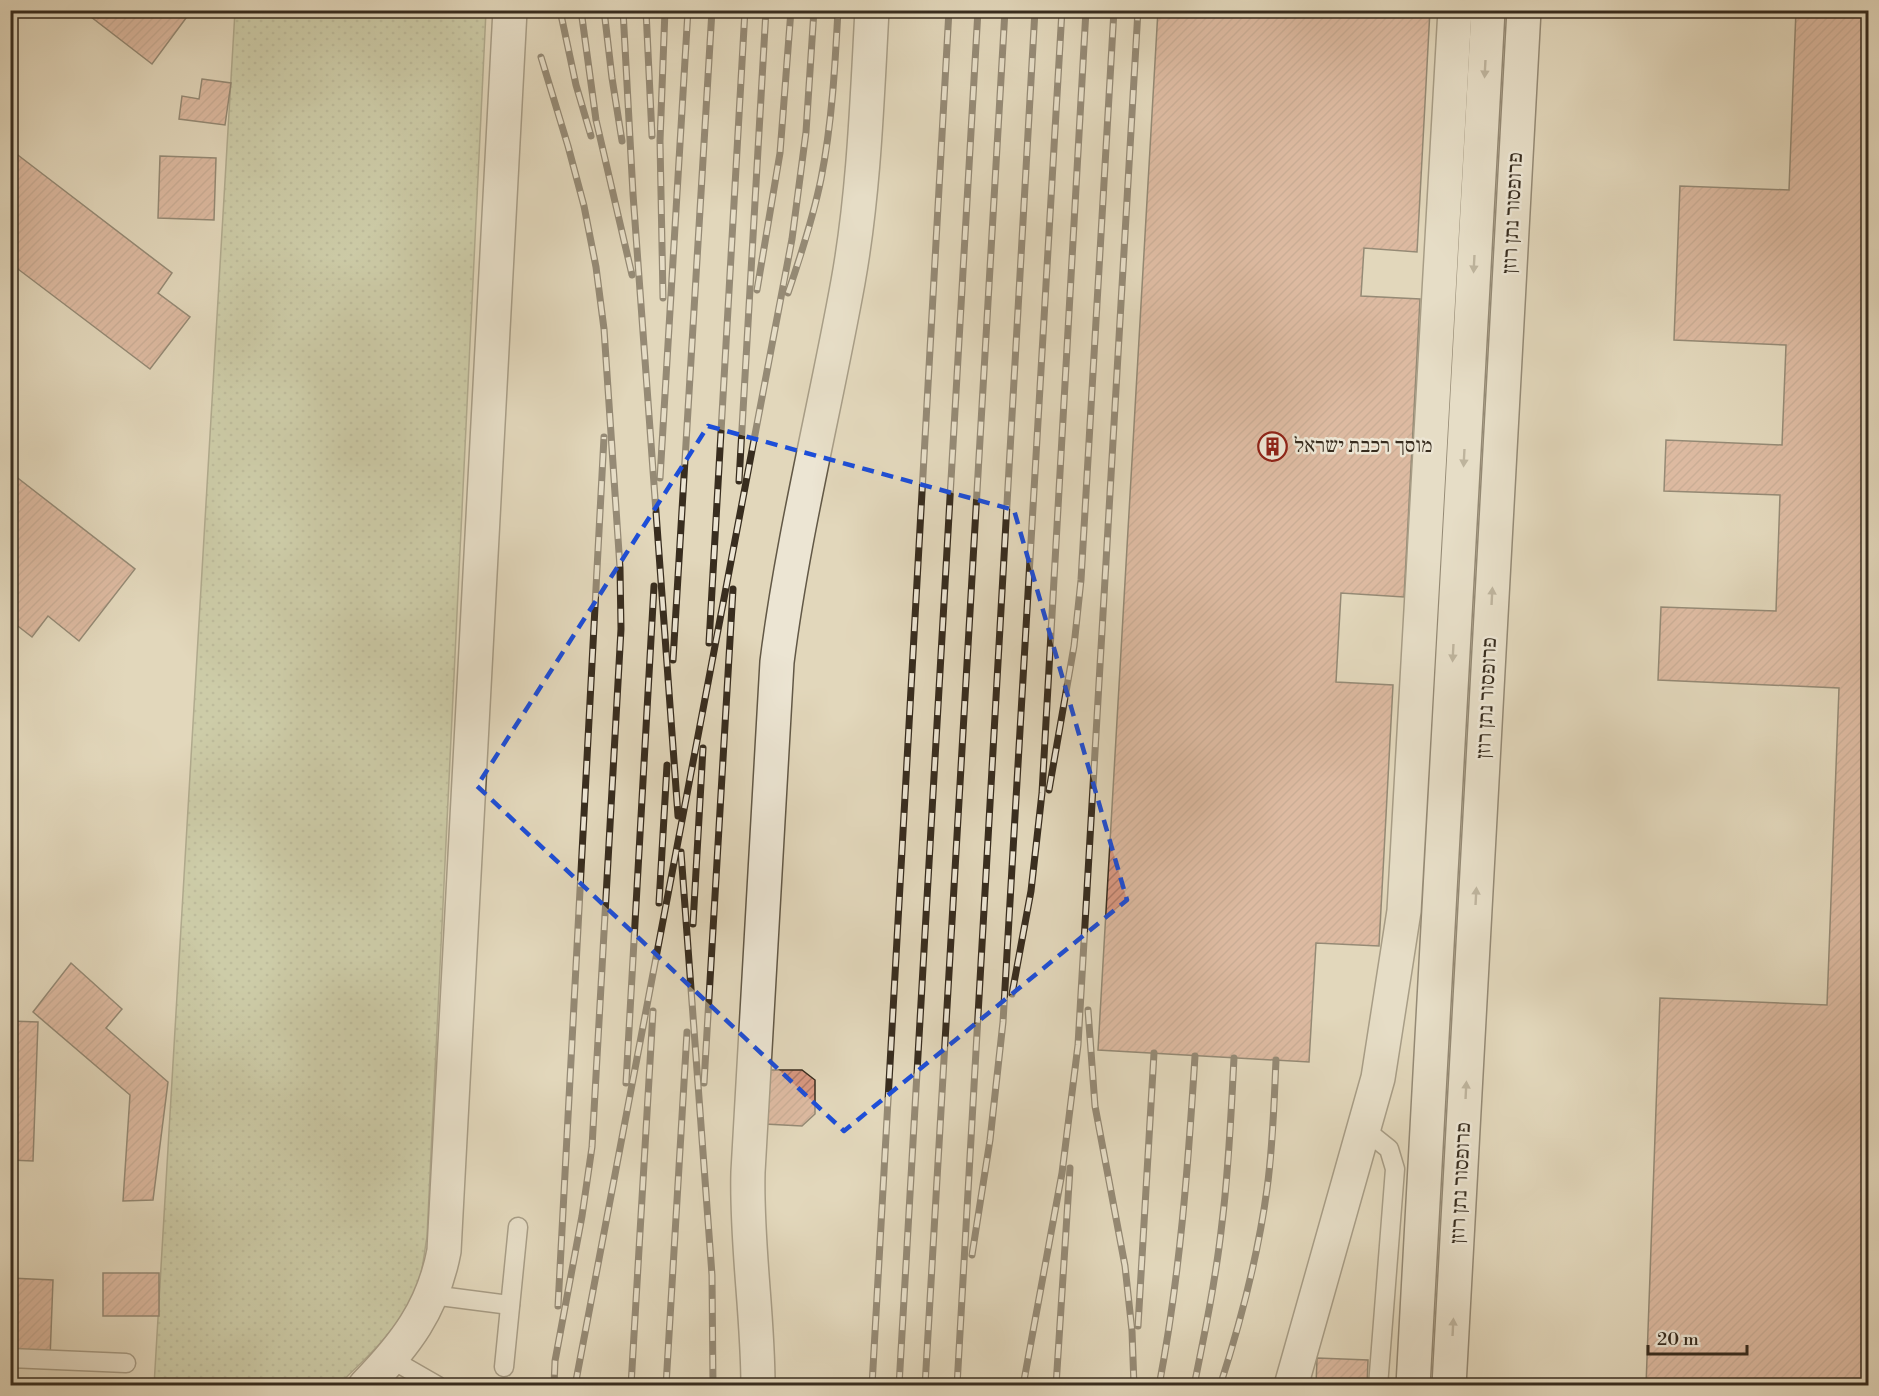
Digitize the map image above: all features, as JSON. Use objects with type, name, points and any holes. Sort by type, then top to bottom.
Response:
[{"type":"street","points":[[365,1386],[392,1359],[418,1323],[432,1295],[441,1267],[445,1235],[510,10]]},
{"type":"street","points":[[758,1386],[747,1183],[777,662],[785,602],[851,261],[862,159],[872,10]]},
{"type":"street","points":[[1291,1386],[1378,1078],[1404,911],[1455,10]]},
{"type":"street","name":"פרופסור נתן רוזן","points":[[1413,1386],[1488,10]]},
{"type":"street","name":"פרופסור נתן רוזן","points":[[1449,1386],[1524,10]]},
{"type":"lane","points":[[1364,1129],[1389,1149],[1395,1169],[1378,1386]]},
{"type":"lane","points":[[504,1367],[518,1227]]},
{"type":"lane","points":[[432,1295],[510,1305]]},
{"type":"lane","points":[[10,1358],[126,1363]]},
{"type":"lane","points":[[392,1359],[438,1386]]},
{"type":"highlighted area","points":[[708,426],[1014,510],[1127,900],[844,1131],[477,786]]},
{"type":"green space","points":[[235,11],[486,11],[427,1237],[421,1276],[410,1302],[382,1341],[338,1385],[154,1386]]},
{"type":"building","points":[[82,10],[192,10],[152,64]]},
{"type":"building","name":"מוסך רכבת ישראל","points":[[1158,10],[1430,10],[1417,252],[1364,248],[1361,296],[1420,299],[1404,597],[1341,593],[1336,682],[1393,685],[1379,946],[1316,943],[1309,1062],[1098,1050]]},
{"type":"building","points":[[1796,10],[1868,10],[1868,1386],[1646,1386],[1660,998],[1827,1005],[1839,688],[1658,680],[1661,607],[1776,611],[1780,495],[1664,491],[1666,440],[1782,445],[1786,345],[1674,340],[1680,186],[1789,190]]},
{"type":"building","points":[[202,79],[231,83],[225,125],[179,119],[182,96],[199,99]]},
{"type":"building","points":[[10,149],[172,273],[158,293],[190,317],[150,369],[10,263]]},
{"type":"building","points":[[160,156],[216,158],[214,220],[158,218]]},
{"type":"building","points":[[10,472],[135,569],[79,641],[48,616],[32,637],[10,620]]},
{"type":"building","points":[[71,963],[122,1009],[106,1028],[168,1082],[153,1200],[123,1201],[130,1095],[33,1012]]},
{"type":"building","points":[[10,1021],[38,1022],[33,1161],[10,1160]]},
{"type":"building","points":[[767,1070],[802,1070],[815,1080],[815,1114],[802,1126],[765,1124]]},
{"type":"building","points":[[103,1273],[159,1273],[159,1316],[103,1316]]},
{"type":"building","points":[[10,1278],[53,1280],[50,1359],[10,1357]]},
{"type":"building","points":[[1317,1358],[1368,1360],[1367,1386],[1316,1386]]},
{"type":"railway","points":[[560,10],[576,85],[591,136]]},
{"type":"railway","points":[[581,10],[596,120],[632,275]]},
{"type":"railway","points":[[604,10],[622,141]]},
{"type":"railway","points":[[623,10],[633,194],[678,816]]},
{"type":"railway","points":[[646,10],[652,136]]},
{"type":"railway","points":[[663,298],[660,141],[665,10]]},
{"type":"railway","points":[[660,478],[688,10]]},
{"type":"railway","points":[[673,660],[712,10]]},
{"type":"railway","points":[[709,643],[745,10]]},
{"type":"railway","points":[[739,481],[766,10]]},
{"type":"railway","points":[[757,290],[780,153],[791,10]]},
{"type":"railway","points":[[575,1386],[792,239],[806,132],[814,10]]},
{"type":"railway","points":[[788,293],[818,194],[825,158],[838,10]]},
{"type":"railway","points":[[872,1386],[949,10]]},
{"type":"railway","points":[[899,1386],[978,10]]},
{"type":"railway","points":[[925,1386],[1005,10]]},
{"type":"railway","points":[[957,1386],[1035,10]]},
{"type":"railway","points":[[972,1255],[990,1140],[1003,1022],[1062,10]]},
{"type":"railway","points":[[1012,994],[1031,891],[1042,793],[1086,10]]},
{"type":"railway","points":[[1049,790],[1074,646],[1081,580],[1114,10]]},
{"type":"railway","points":[[1023,1386],[1062,1173],[1078,1045],[1138,10]]},
{"type":"railway","points":[[541,57],[584,206],[596,267],[604,329],[620,568],[621,629],[592,1147],[582,1216],[555,1361],[554,1386]]},
{"type":"railway","points":[[558,1306],[604,437]]},
{"type":"railway","points":[[626,1083],[654,586]]},
{"type":"railway","points":[[704,1083],[733,589]]},
{"type":"railway","points":[[693,924],[703,748]]},
{"type":"railway","points":[[659,903],[667,765]]},
{"type":"railway","points":[[681,852],[712,1275],[713,1386]]},
{"type":"railway","points":[[1088,1010],[1095,1106],[1125,1266],[1132,1331],[1134,1386]]},
{"type":"railway","points":[[631,1386],[653,1011]]},
{"type":"railway","points":[[666,1386],[687,1032]]},
{"type":"railway","points":[[1138,1326],[1154,1053]]},
{"type":"railway","points":[[1159,1386],[1182,1221],[1195,1056]]},
{"type":"railway","points":[[1194,1386],[1220,1244],[1234,1058]]},
{"type":"railway","points":[[1220,1386],[1235,1337],[1259,1239],[1271,1157],[1276,1060]]},
{"type":"railway","points":[[1056,1386],[1070,1168]]},
{"type":"place","name":"מוסך רכבת ישראל","points":[[1273,446]]}]
